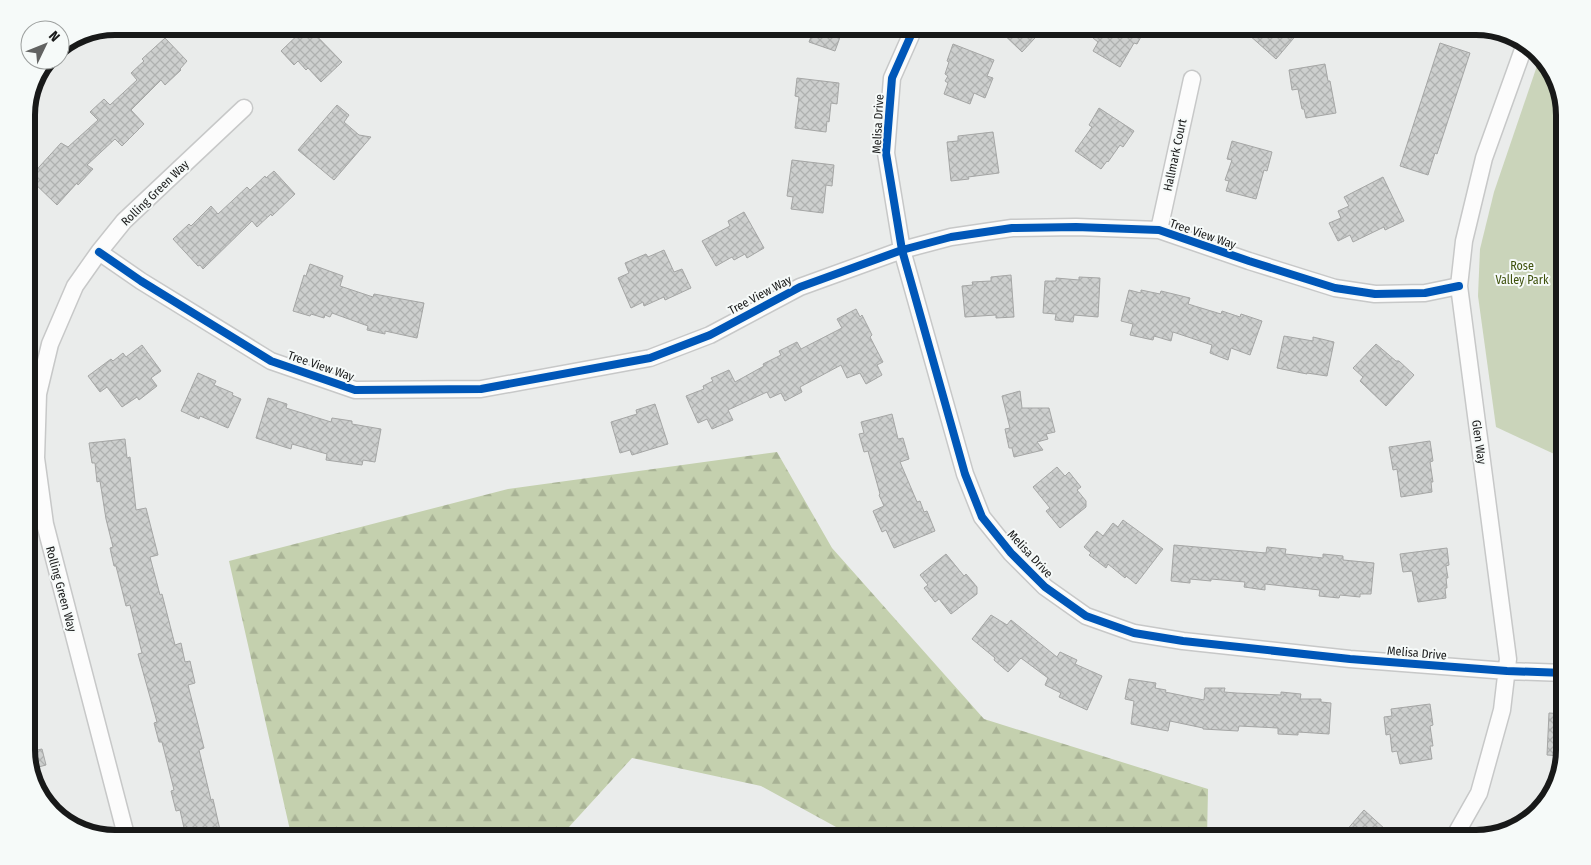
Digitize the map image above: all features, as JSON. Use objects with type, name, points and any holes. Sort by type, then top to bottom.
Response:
[{"type":"street","name":"Melisa Drive","points":[[910,35],[892,78],[886,153],[902,250],[965,474],[982,517],[1010,553],[1045,587],[1086,616],[1134,633],[1183,641],[1350,659],[1507,671],[1556,673]]},
{"type":"street","name":"Glen Way","points":[[1458,830],[1479,793],[1502,710],[1508,660],[1459,286],[1464,241],[1484,158],[1523,50]]},
{"type":"street","name":"Hallmark Court","points":[[1159,230],[1192,79]]},
{"type":"street","name":"Rolling Green Way","points":[[125,830],[44,524],[36,458],[38,394],[50,344],[75,286],[99,252],[124,221],[244,108]]},
{"type":"street","name":"Tree View Way","points":[[99,252],[141,281],[271,361],[355,390],[481,389],[650,358],[710,335],[800,287],[902,250],[951,237],[1012,228],[1076,227],[1159,230],[1248,261],[1335,288],[1375,294],[1417,293],[1459,286]]},
{"type":"green space","name":"Rose Valley Park","points":[[1538,64],[1548,79],[1556,109],[1556,455],[1496,427],[1478,296],[1480,249],[1494,192]]},
{"type":"green space","points":[[777,452],[832,548],[984,719],[1208,789],[1207,830],[842,830],[761,786],[632,758],[566,830],[290,830],[229,561],[508,489]]},
{"type":"building","points":[[298,35],[316,35],[342,62],[321,82],[308,68],[306,70],[298,61],[294,65],[281,51]]},
{"type":"building","points":[[812,35],[841,35],[835,51],[809,42]]},
{"type":"building","points":[[1004,35],[1038,35],[1022,52]]},
{"type":"building","points":[[1095,35],[1142,35],[1137,44],[1134,43],[1120,67],[1093,51],[1098,42],[1093,38]]},
{"type":"building","points":[[1249,35],[1296,35],[1276,59]]},
{"type":"building","points":[[165,38],[187,61],[181,70],[165,85],[161,80],[131,110],[144,124],[122,146],[115,139],[87,165],[93,169],[57,205],[35,184],[35,171],[61,143],[68,147],[98,120],[90,112],[104,99],[110,105],[137,80],[131,73],[144,61],[142,59]]},
{"type":"building","points":[[1440,43],[1470,53],[1437,154],[1435,153],[1428,175],[1400,166]]},
{"type":"building","points":[[953,44],[994,60],[987,76],[993,78],[985,98],[974,93],[970,104],[944,94],[948,83],[945,81],[948,76],[945,74],[949,62],[947,61]]},
{"type":"building","points":[[1325,64],[1336,113],[1306,118],[1298,89],[1292,90],[1289,70]]},
{"type":"building","points":[[797,78],[839,83],[837,104],[831,103],[826,132],[795,128],[799,97],[795,96]]},
{"type":"building","points":[[337,105],[349,115],[344,122],[359,135],[371,137],[334,180],[298,150]]},
{"type":"building","points":[[1099,108],[1134,131],[1123,147],[1120,145],[1101,169],[1075,151],[1092,127],[1089,125]]},
{"type":"building","points":[[993,132],[999,173],[951,181],[947,142],[958,141],[958,136]]},
{"type":"building","points":[[1232,141],[1272,152],[1267,171],[1264,170],[1256,199],[1226,191],[1229,181],[1225,180],[1232,160],[1227,159]]},
{"type":"building","points":[[792,160],[834,165],[832,186],[826,185],[823,213],[791,209],[793,197],[787,196]]},
{"type":"building","points":[[274,171],[295,194],[272,216],[271,214],[257,227],[252,221],[203,269],[173,239],[189,224],[191,226],[211,206],[218,214],[247,187],[250,190],[265,176],[266,178]]},
{"type":"building","points":[[1383,177],[1404,221],[1385,230],[1384,227],[1353,242],[1350,235],[1338,241],[1329,223],[1341,218],[1338,211],[1349,206],[1344,197]]},
{"type":"building","points":[[744,212],[764,248],[747,258],[745,254],[734,260],[732,257],[716,266],[702,241],[730,226],[728,221]]},
{"type":"building","points":[[664,250],[674,272],[682,269],[691,288],[665,300],[664,297],[644,306],[643,302],[631,308],[618,278],[629,273],[625,263],[646,254],[648,257]]},
{"type":"building","points":[[310,264],[343,276],[340,286],[373,297],[374,294],[424,303],[417,338],[385,331],[385,334],[367,330],[368,326],[332,313],[330,317],[325,315],[324,318],[293,311],[304,275],[306,276]]},
{"type":"building","points":[[1011,275],[1014,317],[996,318],[996,315],[965,317],[962,286],[973,285],[972,282],[991,281],[991,277]]},
{"type":"building","points":[[1079,277],[1100,278],[1098,317],[1074,315],[1073,322],[1055,320],[1056,314],[1043,313],[1045,281],[1056,281],[1056,278],[1079,280]]},
{"type":"building","points":[[1129,290],[1141,293],[1141,290],[1160,294],[1161,291],[1190,298],[1188,304],[1221,314],[1222,311],[1240,317],[1241,314],[1262,321],[1250,355],[1231,348],[1228,360],[1210,353],[1212,345],[1173,332],[1171,341],[1154,336],[1153,340],[1130,335],[1133,324],[1121,321]]},
{"type":"building","points":[[856,309],[860,317],[862,315],[872,335],[870,337],[883,362],[877,365],[882,375],[866,384],[860,373],[847,378],[841,365],[800,387],[802,392],[785,401],[781,393],[770,398],[767,392],[728,410],[733,420],[712,429],[707,419],[698,423],[686,396],[704,389],[703,386],[713,381],[711,378],[729,370],[735,382],[764,366],[763,364],[781,355],[779,351],[797,342],[801,349],[842,328],[837,319]]},
{"type":"building","points":[[1284,336],[1313,341],[1313,337],[1334,342],[1327,376],[1277,368]]},
{"type":"building","points":[[1376,344],[1414,375],[1386,406],[1360,381],[1363,377],[1353,368]]},
{"type":"building","points":[[142,345],[161,371],[151,378],[157,386],[139,400],[137,397],[122,407],[107,387],[100,392],[88,376],[111,359],[113,361],[123,353],[126,357]]},
{"type":"building","points":[[198,373],[216,381],[214,385],[233,393],[232,395],[241,399],[228,428],[200,416],[199,419],[181,411]]},
{"type":"building","points":[[1020,391],[1022,408],[1049,408],[1055,432],[1046,434],[1048,439],[1037,442],[1043,450],[1014,457],[1012,448],[1009,448],[1005,429],[1010,428],[1002,396]]},
{"type":"building","points":[[268,398],[287,404],[286,408],[331,422],[332,418],[381,429],[375,462],[363,460],[362,465],[326,460],[327,454],[292,444],[291,449],[256,438]]},
{"type":"building","points":[[655,404],[668,444],[632,455],[630,450],[620,453],[611,422],[637,414],[636,410]]},
{"type":"building","points":[[892,414],[898,439],[903,438],[909,459],[900,462],[917,502],[920,501],[924,512],[927,511],[935,531],[894,548],[886,530],[882,532],[873,511],[884,506],[879,495],[868,451],[864,452],[859,434],[864,433],[861,422]]},
{"type":"building","points":[[125,439],[127,458],[130,457],[136,510],[146,508],[158,555],[150,557],[160,595],[162,594],[175,645],[181,643],[185,662],[190,661],[195,683],[188,685],[204,748],[199,750],[220,830],[188,830],[187,827],[184,828],[180,810],[176,811],[171,791],[174,790],[162,742],[159,742],[154,723],[157,722],[138,654],[142,653],[130,605],[126,606],[116,566],[114,566],[110,548],[113,547],[100,481],[97,482],[95,463],[92,463],[89,443]]},
{"type":"building","points":[[1430,441],[1433,461],[1430,462],[1433,482],[1431,482],[1432,492],[1401,497],[1397,469],[1393,470],[1389,447]]},
{"type":"building","points":[[1057,467],[1065,476],[1069,472],[1081,487],[1077,490],[1086,501],[1086,507],[1060,528],[1046,511],[1050,508],[1033,487]]},
{"type":"building","points":[[1123,520],[1163,549],[1136,584],[1126,576],[1125,578],[1108,564],[1106,568],[1089,555],[1091,553],[1084,547],[1097,531],[1103,536],[1113,523],[1118,527]]},
{"type":"building","points":[[1174,545],[1266,553],[1267,547],[1286,549],[1285,554],[1323,558],[1323,554],[1343,556],[1343,560],[1374,563],[1371,594],[1360,594],[1360,597],[1340,595],[1339,598],[1319,596],[1320,590],[1265,584],[1265,590],[1244,587],[1245,582],[1211,579],[1211,581],[1190,579],[1190,583],[1171,581]]},
{"type":"building","points":[[1447,548],[1449,565],[1446,566],[1448,578],[1446,578],[1447,588],[1445,588],[1446,598],[1418,602],[1412,571],[1403,572],[1400,554]]},
{"type":"building","points":[[946,554],[964,576],[966,574],[977,587],[977,594],[951,614],[939,599],[935,602],[924,588],[928,585],[920,575]]},
{"type":"building","points":[[991,615],[1007,625],[1011,620],[1057,657],[1060,652],[1077,660],[1075,664],[1102,676],[1087,710],[1059,697],[1061,693],[1045,685],[1048,678],[1021,658],[1008,672],[994,660],[995,658],[972,639]]},
{"type":"building","points":[[1129,679],[1156,683],[1155,688],[1166,690],[1165,692],[1204,700],[1205,688],[1225,688],[1224,692],[1236,693],[1281,695],[1281,692],[1301,694],[1300,699],[1321,699],[1321,702],[1331,703],[1329,734],[1298,732],[1298,735],[1278,734],[1278,728],[1239,726],[1238,731],[1203,729],[1170,721],[1168,731],[1131,724],[1134,701],[1125,699]]},
{"type":"building","points":[[1430,704],[1433,725],[1430,726],[1433,746],[1430,746],[1432,759],[1400,764],[1397,751],[1392,752],[1390,734],[1386,735],[1384,717],[1392,716],[1391,709]]},
{"type":"building","points":[[1549,713],[1556,713],[1555,756],[1547,755]]},
{"type":"building","points":[[42,749],[46,765],[37,767],[35,750]]},
{"type":"building","points":[[1364,810],[1386,830],[1347,830]]},
{"type":"cycle path","points":[[911,35],[892,78],[886,153],[902,250],[965,474],[982,517],[1011,553],[1045,587],[1086,616],[1134,633],[1183,641],[1350,659],[1507,671],[1556,673]]},
{"type":"cycle path","points":[[99,252],[141,281],[271,361],[355,390],[481,389],[650,358],[710,335],[800,287],[902,250],[951,237],[1012,228],[1076,227],[1159,230],[1335,288],[1375,294],[1425,293],[1459,286]]}]
